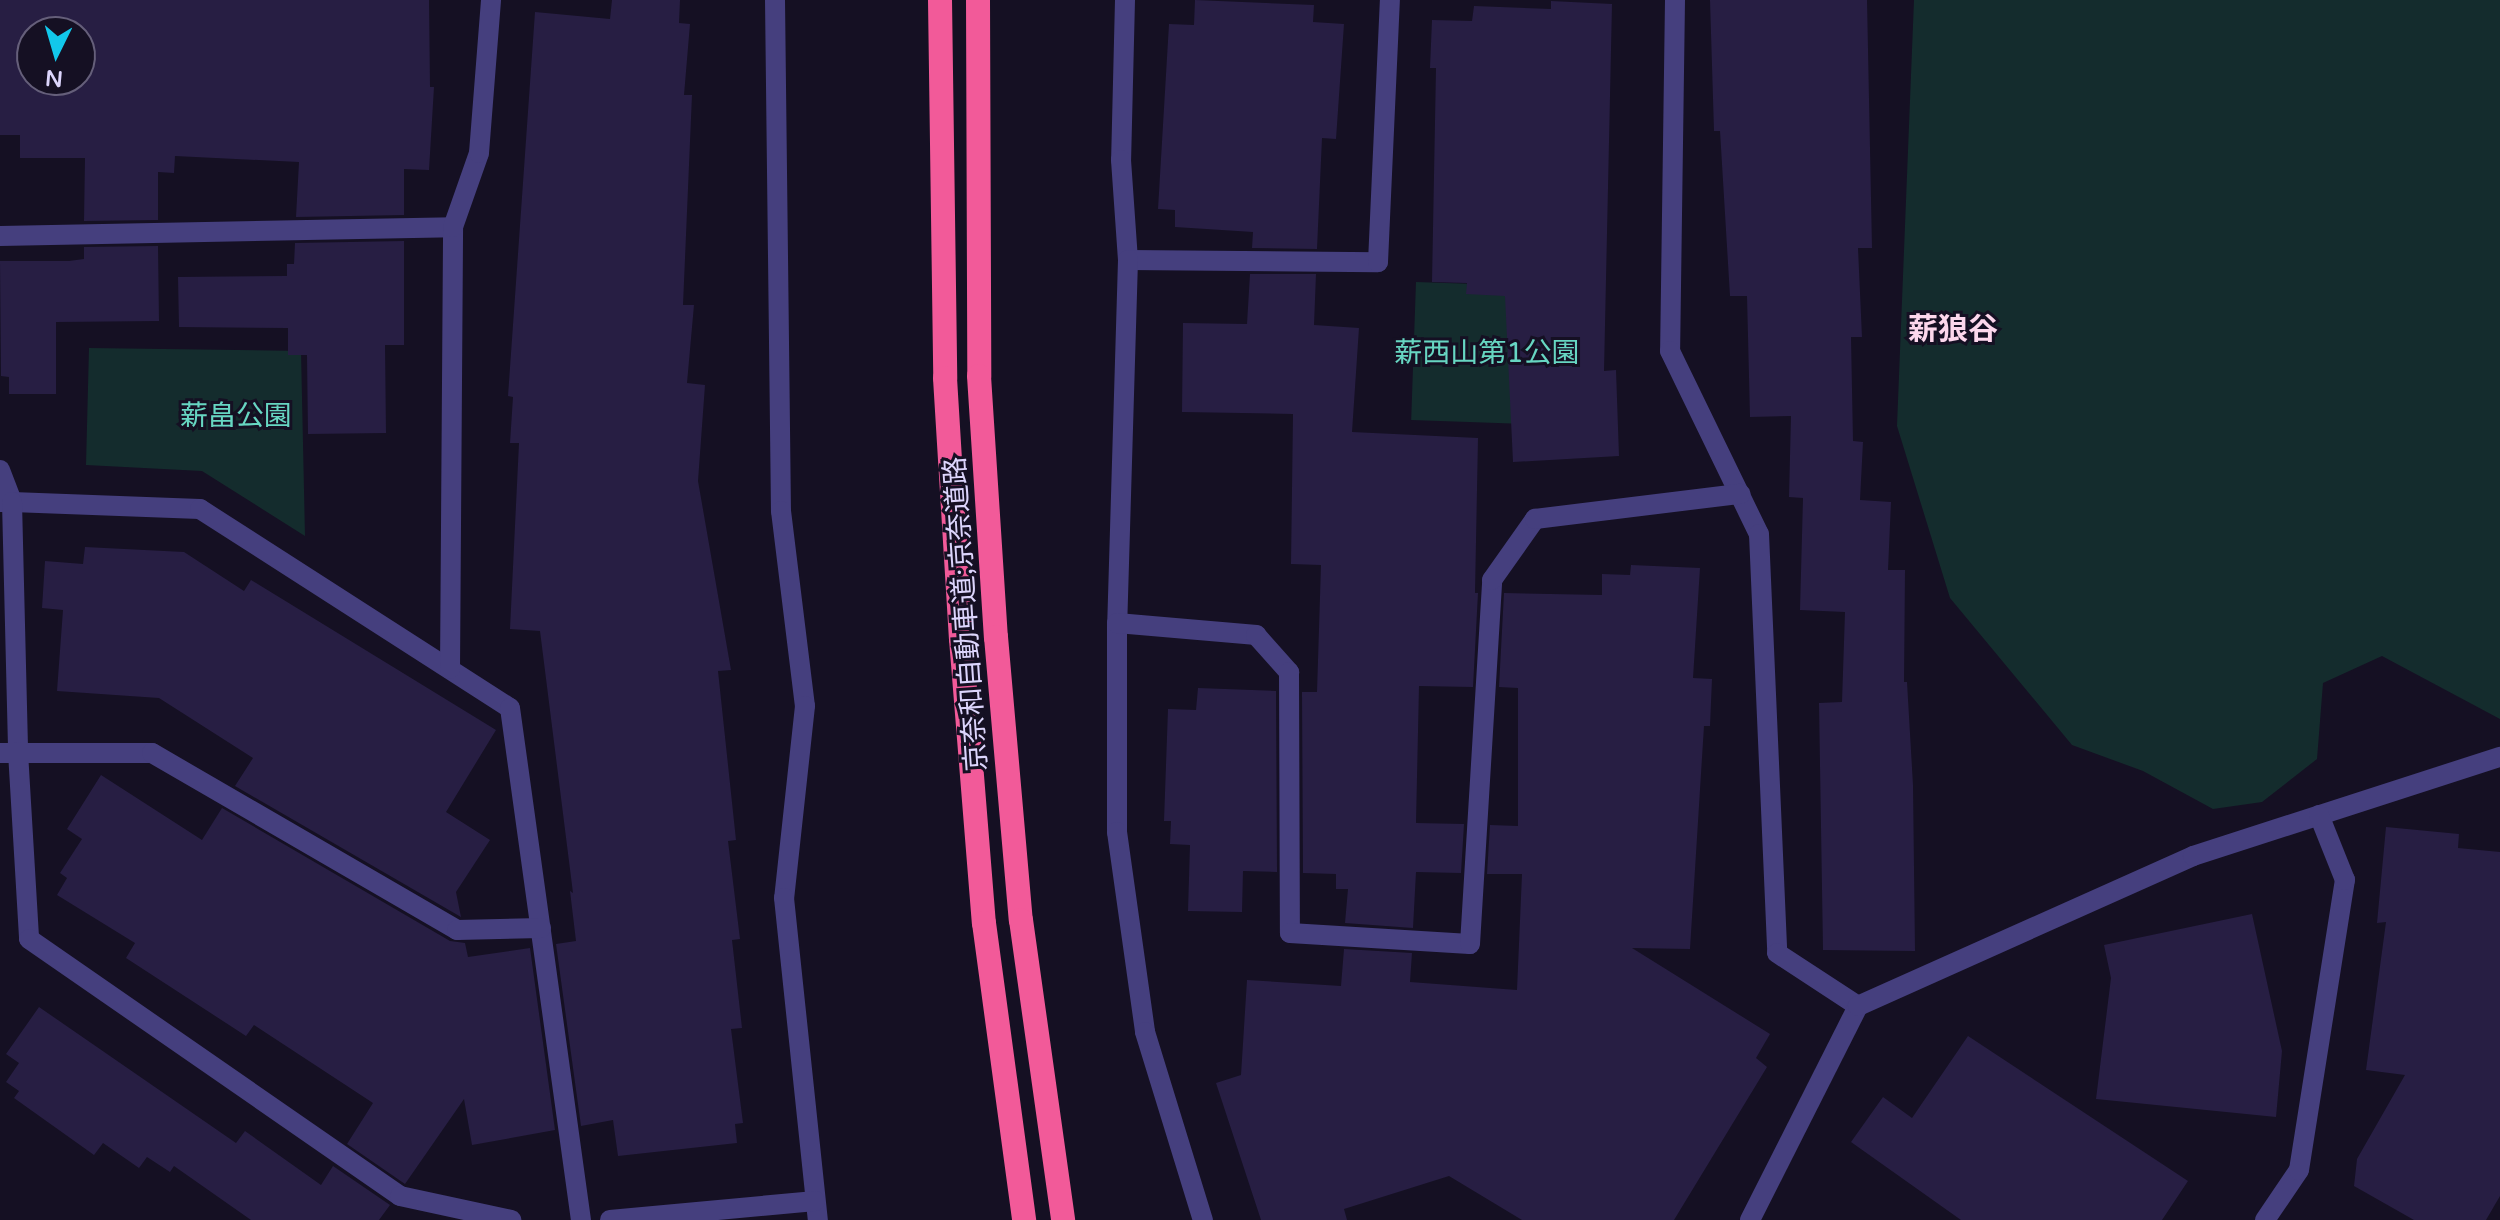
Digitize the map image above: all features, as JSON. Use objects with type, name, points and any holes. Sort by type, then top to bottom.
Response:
[{"type":"highway","name":"京奈和自動車道;京奈道路","points":[[940,0],[945,378],[961,639],[984,923],[1024,1220]]},
{"type":"highway","name":"京奈和自動車道;京奈道路","points":[[978,0],[979,376],[996,637],[1021,920],[1063,1220]]},
{"type":"street","points":[[450,669],[453,227],[479,153],[491,0]]},
{"type":"street","points":[[610,1220],[817,1210],[784,898],[805,706],[781,511],[775,0]]},
{"type":"street","points":[[1125,0],[1121,160],[1128,260],[1117,623],[1117,832],[1145,1032],[1203,1220]]},
{"type":"street","points":[[1128,260],[1378,262],[1390,0]]},
{"type":"street","points":[[1675,0],[1670,351],[1759,534],[1777,953],[1858,1006]]},
{"type":"street","points":[[0,236],[453,227]]},
{"type":"street","points":[[0,470],[6,502],[9,752],[29,939],[400,1196],[511,1220]]},
{"type":"street","points":[[1117,623],[1256,635],[1289,672],[1290,933],[1470,944],[1492,580],[1535,519],[1740,494]]},
{"type":"street","points":[[6,502],[200,509],[510,708],[581,1220]]},
{"type":"street","points":[[9,752],[152,753],[457,930],[541,928]]},
{"type":"street","points":[[1750,1220],[1858,1006],[2193,856],[2500,757]]},
{"type":"street","points":[[2265,1220],[2299,1170],[2345,880],[2319,815]]},
{"type":"green space","points":[[1914,0],[2500,0],[2500,719],[2382,656],[2323,683],[2317,759],[2262,802],[2213,809],[2143,771],[2072,745],[1950,598],[1897,426]]},
{"type":"green space","name":"薪西山第1公園","points":[[1416,282],[1558,287],[1553,425],[1411,420]]},
{"type":"green space","name":"薪畠公園","points":[[89,348],[301,351],[305,536],[202,471],[86,465]]},
{"type":"building","points":[[0,0],[429,0],[430,87],[434,87],[429,170],[404,169],[404,215],[296,217],[299,162],[175,156],[174,173],[158,172],[158,220],[84,221],[85,158],[20,158],[20,135],[0,135]]},
{"type":"building","points":[[612,0],[680,0],[679,23],[690,24],[684,95],[692,95],[683,305],[694,305],[687,383],[705,385],[698,481],[731,670],[718,671],[736,840],[728,841],[740,939],[732,940],[742,1028],[731,1029],[743,1123],[735,1124],[737,1143],[618,1156],[613,1120],[581,1126],[556,944],[576,941],[570,891],[573,893],[540,631],[510,629],[519,443],[510,443],[513,397],[508,396],[535,12],[610,19]]},
{"type":"building","points":[[1195,0],[1314,5],[1313,22],[1344,24],[1336,139],[1322,138],[1317,249],[1252,248],[1253,232],[1175,227],[1175,210],[1158,209],[1169,24],[1194,25]]},
{"type":"building","points":[[1710,0],[1867,0],[1872,248],[1858,248],[1862,337],[1851,337],[1853,441],[1863,442],[1860,500],[1891,502],[1888,570],[1905,570],[1904,682],[1907,682],[1913,785],[1915,951],[1823,950],[1819,703],[1842,702],[1845,612],[1800,610],[1803,498],[1789,497],[1791,416],[1750,417],[1747,296],[1730,296],[1720,131],[1714,131]]},
{"type":"building","points":[[1551,1],[1612,4],[1604,371],[1616,370],[1619,456],[1513,462],[1505,296],[1466,294],[1467,283],[1432,282],[1436,68],[1430,68],[1432,20],[1472,21],[1474,6],[1551,9]]},
{"type":"building","points":[[404,241],[404,345],[385,345],[386,433],[308,434],[307,355],[288,355],[288,328],[179,327],[178,277],[287,276],[287,264],[294,264],[295,243]]},
{"type":"building","points":[[158,246],[159,321],[56,322],[56,394],[9,394],[9,377],[1,376],[0,261],[69,261],[84,259],[84,247]]},
{"type":"building","points":[[1250,274],[1316,274],[1314,325],[1359,328],[1352,432],[1478,438],[1475,593],[1478,593],[1473,687],[1419,686],[1416,823],[1464,824],[1461,873],[1416,872],[1413,928],[1345,923],[1348,889],[1336,889],[1336,874],[1303,873],[1302,692],[1317,692],[1321,565],[1291,564],[1293,414],[1182,412],[1183,323],[1247,324]]},
{"type":"building","points":[[85,547],[184,552],[244,591],[251,580],[496,730],[446,812],[490,840],[456,892],[461,917],[235,786],[253,758],[159,698],[57,691],[63,610],[42,608],[45,561],[83,564]]},
{"type":"building","points":[[1631,565],[1700,568],[1693,678],[1712,679],[1710,726],[1704,726],[1690,949],[1632,948],[1770,1034],[1756,1058],[1767,1067],[1674,1220],[1522,1220],[1449,1176],[1344,1209],[1347,1220],[1261,1220],[1216,1083],[1241,1075],[1247,980],[1341,986],[1344,949],[1412,953],[1410,982],[1517,990],[1522,874],[1487,874],[1490,825],[1518,826],[1518,688],[1499,687],[1504,593],[1602,595],[1602,574],[1630,575]]},
{"type":"building","points":[[1198,688],[1276,691],[1277,872],[1243,871],[1242,912],[1188,911],[1190,845],[1170,844],[1171,821],[1164,821],[1168,709],[1196,710]]},
{"type":"building","points":[[101,775],[202,840],[222,808],[450,941],[465,943],[468,957],[530,948],[555,1130],[472,1145],[464,1099],[405,1184],[347,1144],[373,1103],[254,1025],[246,1036],[126,958],[135,943],[57,895],[67,878],[60,873],[82,839],[67,829]]},
{"type":"building","points":[[2386,827],[2459,834],[2458,848],[2500,852],[2500,1196],[2486,1220],[2414,1220],[2354,1186],[2357,1159],[2405,1075],[2366,1070],[2386,922],[2377,923]]},
{"type":"building","points":[[2252,914],[2282,1051],[2276,1117],[2096,1099],[2111,978],[2104,945]]},
{"type":"building","points":[[39,1007],[236,1143],[245,1131],[321,1185],[333,1166],[390,1205],[379,1220],[251,1220],[174,1166],[170,1172],[147,1157],[139,1168],[103,1143],[94,1155],[14,1098],[19,1091],[6,1082],[19,1063],[6,1054]]},
{"type":"building","points":[[1968,1036],[2188,1181],[2162,1220],[1961,1220],[1851,1142],[1883,1097],[1912,1118]]},
{"type":"district","name":"薪狼谷","points":[[1953,330]]}]
